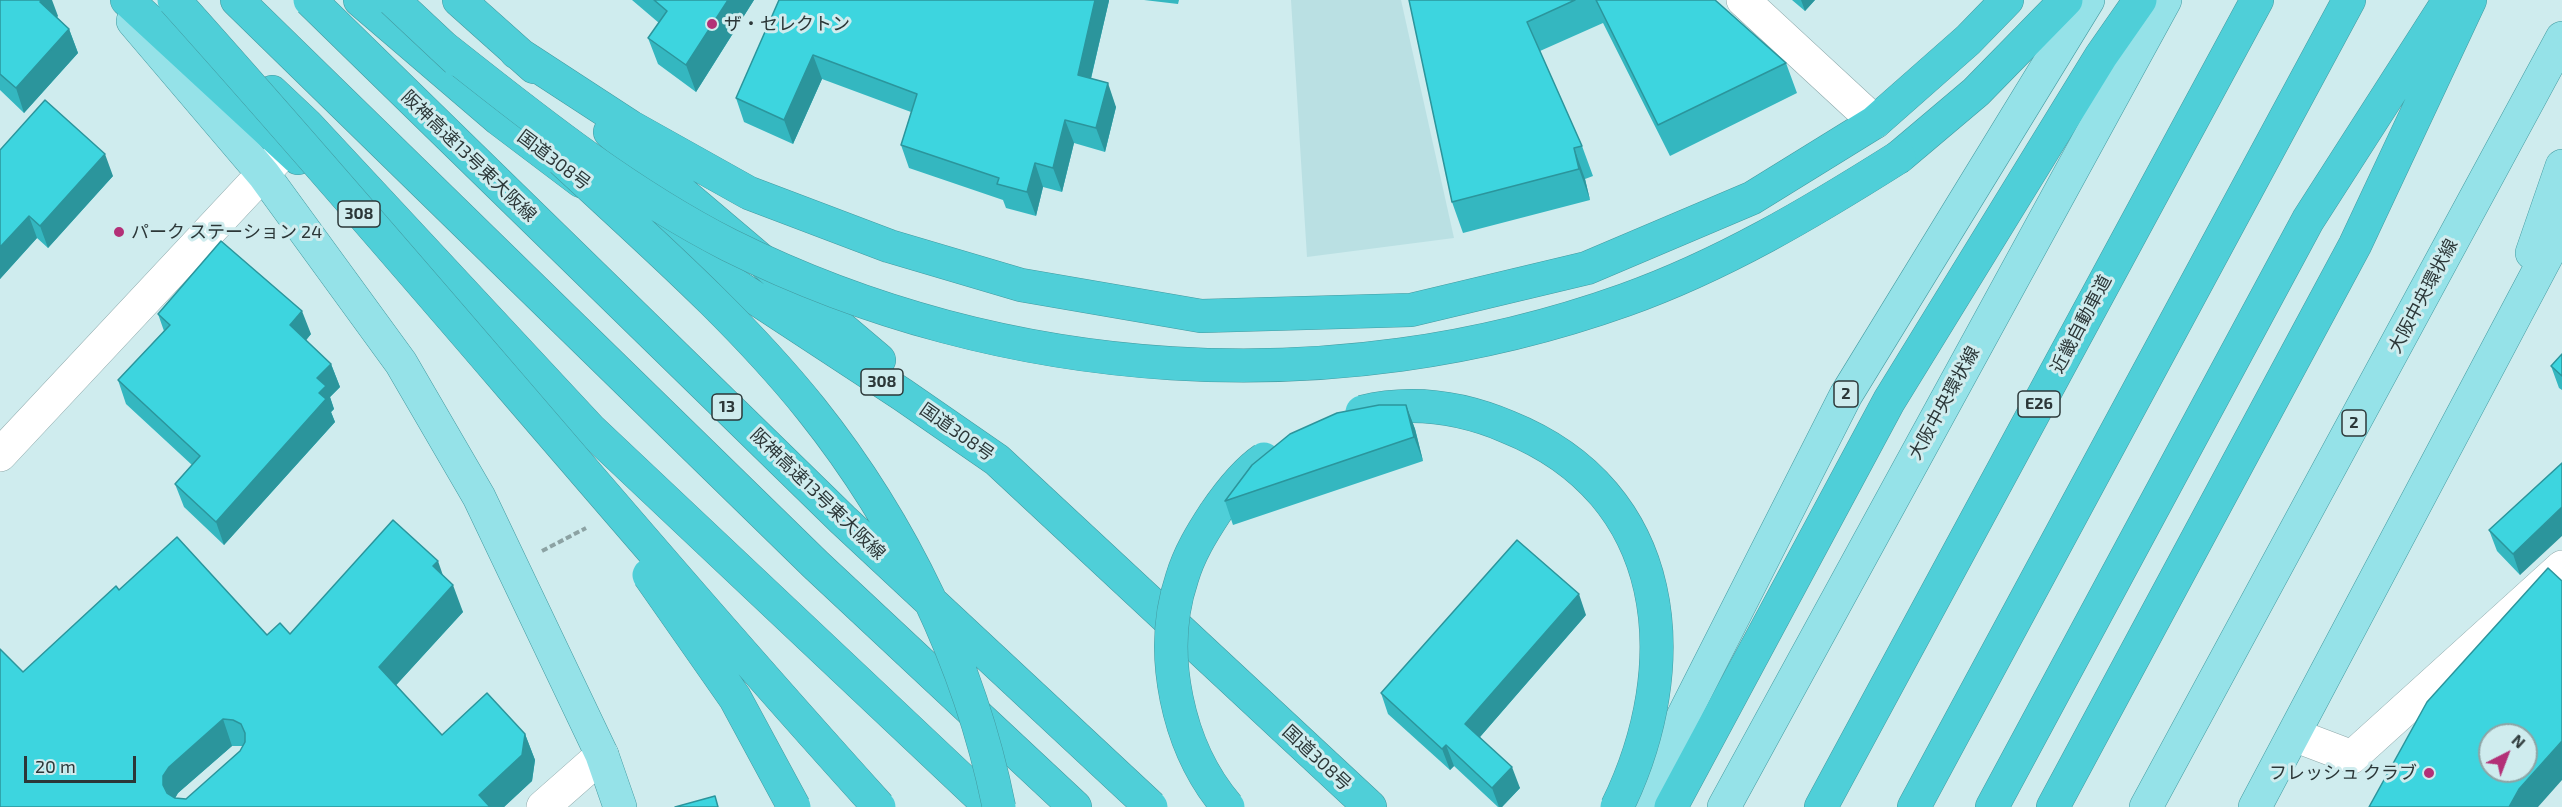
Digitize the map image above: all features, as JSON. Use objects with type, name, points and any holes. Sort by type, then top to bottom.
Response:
[{"type":"highway","name":"308","points":[[128,0],[590,429],[992,807]]},
{"type":"highway","name":"308","points":[[173,0],[307,125],[590,429]]},
{"type":"highway","points":[[173,0],[414,273],[794,713],[879,807]]},
{"type":"highway","points":[[237,0],[816,565],[1075,807]]},
{"type":"highway","name":"阪神高速13号東大阪線","points":[[310,0],[843,520],[1151,807]]},
{"type":"highway","name":"国道308号","points":[[360,0],[499,119],[612,204],[804,333],[903,395],[997,460],[1370,807]]},
{"type":"highway","points":[[393,0],[742,331],[812,410],[866,485],[920,582],[960,668],[990,764],[999,807]]},
{"type":"highway","name":"308","points":[[459,0],[516,52],[997,460]]},
{"type":"highway","points":[[516,52],[631,127],[749,193],[889,246],[1022,285],[1201,316],[1411,310],[1587,268],[1752,198],[1875,122],[1968,40],[2007,0]]},
{"type":"highway","points":[[442,46],[536,120],[632,189],[728,244],[826,288],[933,324],[1040,348],[1138,363],[1244,367],[1331,364],[1424,353],[1528,330],[1625,300],[1723,259],[1812,212],[1899,157],[1976,92],[2066,0]]},
{"type":"highway","points":[[1671,807],[1889,401],[2101,56],[2140,0]]},
{"type":"highway","name":"近畿自動車道","points":[[1821,807],[2256,0]]},
{"type":"highway","points":[[1914,807],[2349,0]]},
{"type":"highway","points":[[1992,807],[2308,220],[2448,0]]},
{"type":"highway","points":[[2053,807],[2355,244],[2470,0]]},
{"type":"highway","points":[[414,273],[484,368],[600,510],[672,606],[735,698],[794,807]]},
{"type":"highway","points":[[1335,419],[1381,408],[1428,405],[1478,414],[1527,434],[1572,463],[1604,494],[1628,526],[1646,568],[1656,617],[1656,672],[1648,725],[1631,778],[1617,807]]},
{"type":"highway","points":[[1228,807],[1197,758],[1180,713],[1171,662],[1173,617],[1181,578],[1199,537],[1224,499],[1258,464],[1286,444]]},
{"type":"main road","points":[[112,0],[137,25],[264,175],[401,363],[479,497],[602,755],[620,807]]},
{"type":"main road","name":"2","points":[[1637,807],[1846,395],[2088,0]]},
{"type":"main road","name":"大阪中央環状線","points":[[1724,807],[2165,0]]},
{"type":"main road","name":"大阪中央環状線","points":[[2146,807],[2562,38]]},
{"type":"main road","points":[[2504,335],[2562,166]]},
{"type":"main road","points":[[2255,807],[2562,227]]},
{"type":"street","points":[[1743,0],[1875,122]]},
{"type":"street","points":[[6,438],[264,175],[287,148]]},
{"type":"street","points":[[2294,735],[2352,757],[2562,567]]},
{"type":"street","points":[[543,807],[602,755]]},
{"type":"shaded area","points":[[1291,0],[1401,0],[1454,238],[1307,257]]},
{"type":"building","points":[[0,0],[41,0],[40,2],[69,29],[16,88],[0,74]]},
{"type":"building","points":[[654,0],[728,0],[686,65],[648,38],[667,11]]},
{"type":"building","points":[[779,0],[1095,0],[1078,75],[1108,83],[1096,128],[1065,120],[1053,168],[1035,163],[1027,192],[997,184],[999,178],[901,145],[917,94],[813,55],[784,120],[736,98]]},
{"type":"building","points":[[1409,0],[1575,0],[1527,22],[1582,146],[1574,148],[1579,169],[1452,202]]},
{"type":"building","points":[[1596,0],[1715,0],[1786,63],[1658,125]]},
{"type":"building","points":[[45,100],[105,154],[40,226],[29,216],[0,247],[0,150]]},
{"type":"building","points":[[221,241],[302,311],[290,325],[331,364],[317,378],[326,386],[319,393],[326,399],[216,522],[175,484],[200,456],[118,380],[170,325],[158,314]]},
{"type":"building","points":[[2562,354],[2562,376],[2551,366]]},
{"type":"building","points":[[1379,405],[1406,405],[1414,437],[1225,501],[1252,465],[1290,434],[1337,413]]},
{"type":"building","points":[[2562,463],[2562,507],[2513,554],[2489,530]]},
{"type":"building","points":[[393,520],[438,561],[433,566],[453,585],[379,667],[442,735],[487,693],[525,734],[522,755],[479,795],[490,807],[0,807],[0,649],[23,672],[116,586],[119,590],[177,537],[267,635],[280,623],[290,634]],"holes":[[[223,719],[241,724],[245,733],[245,742],[240,751],[186,799],[175,798],[167,793],[163,785],[163,776],[169,767]]]},
{"type":"building","points":[[1517,540],[1579,594],[1465,724],[1512,767],[1492,788],[1446,745],[1442,749],[1381,693]]},
{"type":"building","points":[[2548,568],[2562,581],[2562,741],[2538,768],[2538,723],[2478,723],[2478,783],[2524,783],[2509,807],[2369,807],[2427,702]]},
{"type":"building","points":[[715,796],[718,807],[675,807]]},
{"type":"place","name":"ザ・セレクトン","points":[[712,24]]},
{"type":"place","name":"パーク ステーション 24","points":[[119,232]]},
{"type":"place","name":"フレッシュ クラブ","points":[[2429,773]]}]
